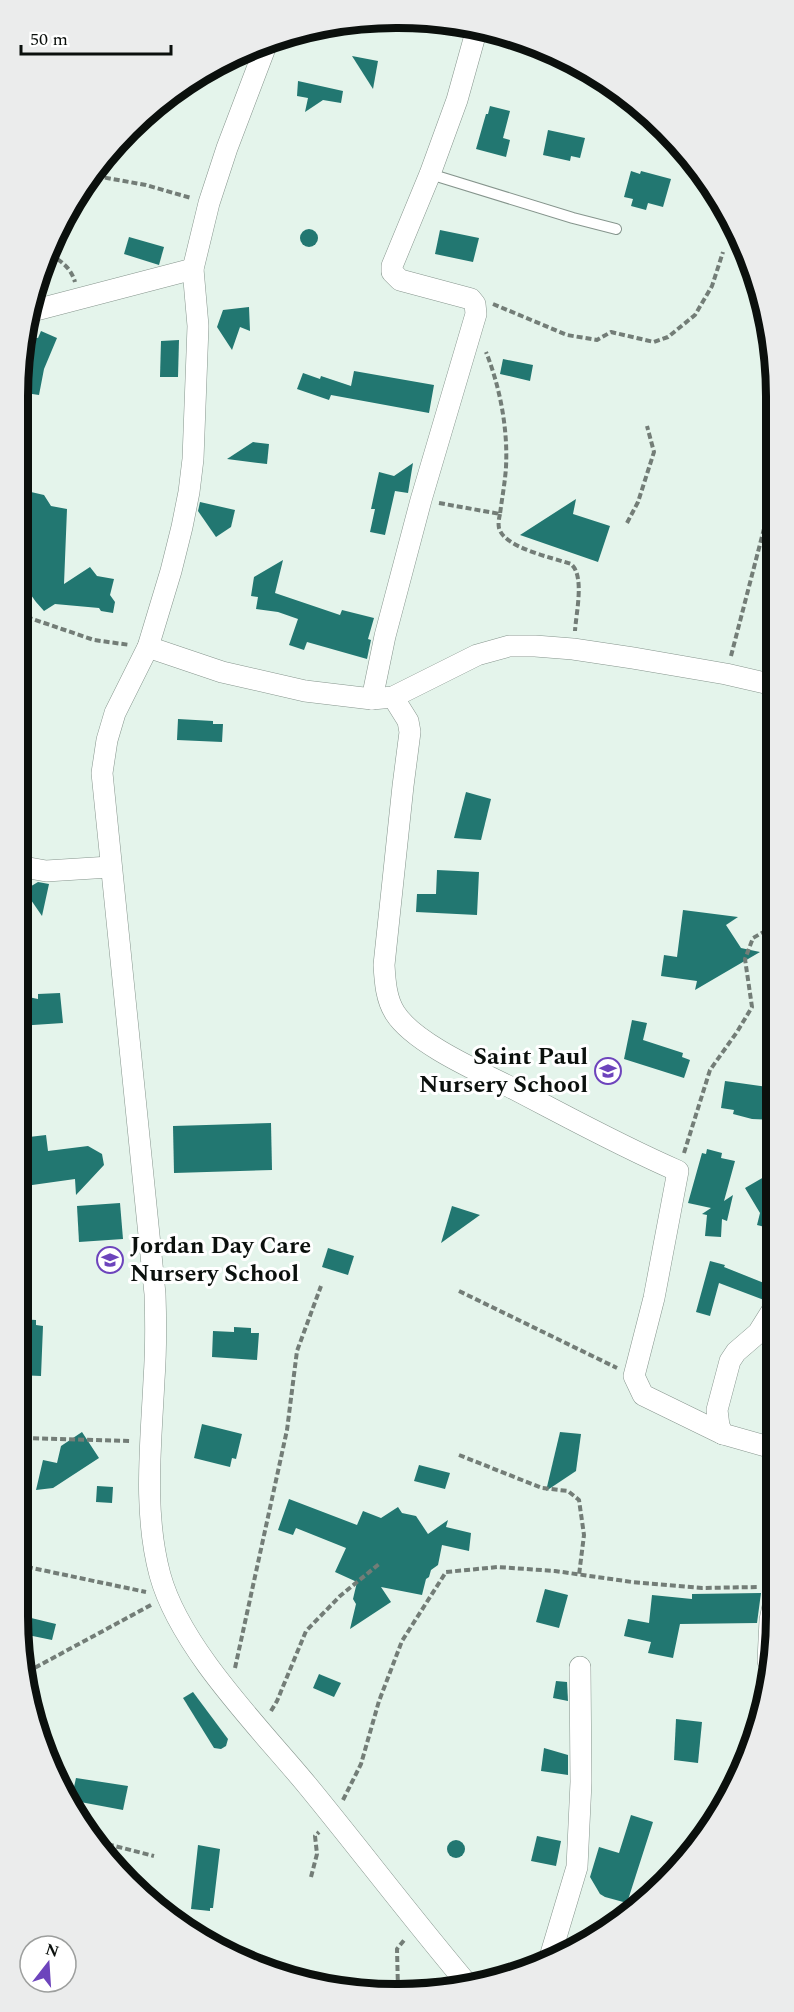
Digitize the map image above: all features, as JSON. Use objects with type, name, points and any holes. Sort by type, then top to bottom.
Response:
[{"type":"street","points":[[475,37],[458,100],[394,261],[392,272],[400,280],[468,297],[475,304],[474,320],[421,500],[385,636],[383,698],[408,721],[410,732],[384,965],[386,989],[395,1013],[408,1028],[434,1047],[594,1132],[678,1171],[654,1298],[634,1376],[636,1384],[643,1395],[723,1434],[766,1446]]},
{"type":"street","points":[[263,54],[209,202],[193,269],[198,326],[190,481],[171,571],[148,647],[115,713],[107,740],[102,773],[155,1294],[156,1338],[150,1442],[153,1524],[159,1572],[167,1597],[200,1652],[259,1730],[462,1977]]},
{"type":"street","points":[[39,309],[193,269]]},
{"type":"street","points":[[148,647],[187,662],[232,675],[343,697],[383,698],[477,655],[509,646],[573,649],[726,674],[766,683]]},
{"type":"street","points":[[28,868],[46,871],[110,867]]},
{"type":"street","points":[[723,1434],[719,1426],[717,1410],[730,1361],[736,1352],[758,1333],[766,1320]]},
{"type":"street","points":[[553,1948],[577,1867],[580,1667]]},
{"type":"lane","points":[[430,174],[616,229]]},
{"type":"path","points":[[102,177],[209,202]]},
{"type":"path","points":[[573,649],[578,572],[571,564],[513,543],[498,527],[506,466],[504,422],[490,362],[474,320],[484,304],[497,304],[567,335],[597,340],[611,332],[654,342],[668,337],[694,315],[712,285],[723,252]]},
{"type":"path","points":[[56,258],[72,272],[79,299]]},
{"type":"path","points":[[627,523],[638,502],[654,452],[647,426]]},
{"type":"path","points":[[421,500],[500,514]]},
{"type":"path","points":[[726,674],[766,521]]},
{"type":"path","points":[[28,617],[94,640],[148,647]]},
{"type":"path","points":[[678,1171],[710,1070],[752,1007],[745,959],[753,938],[766,931]]},
{"type":"path","points":[[224,1686],[234,1670],[287,1430],[297,1351],[321,1286]]},
{"type":"path","points":[[459,1291],[634,1376]]},
{"type":"path","points":[[28,1438],[150,1442]]},
{"type":"path","points":[[459,1455],[542,1488],[568,1491],[579,1500],[584,1535],[579,1575]]},
{"type":"path","points":[[259,1730],[277,1701],[306,1631],[340,1596],[379,1564]]},
{"type":"path","points":[[28,1567],[167,1597]]},
{"type":"path","points":[[311,1877],[317,1854],[315,1836],[333,1819],[361,1764],[379,1701],[402,1641],[446,1572],[498,1567],[702,1588],[766,1589]]},
{"type":"path","points":[[33,1669],[167,1597]]},
{"type":"path","points":[[109,1845],[154,1856]]},
{"type":"path","points":[[398,1984],[398,1949],[417,1924]]},
{"type":"building","points":[[352,56],[378,61],[373,89]]},
{"type":"building","points":[[298,81],[343,91],[341,103],[323,100],[305,112],[308,98],[297,96]]},
{"type":"building","points":[[490,106],[510,111],[503,138],[510,140],[506,157],[476,149]]},
{"type":"building","points":[[548,130],[585,138],[580,158],[571,156],[570,161],[543,155]]},
{"type":"building","points":[[631,171],[640,174],[641,171],[671,179],[663,207],[648,203],[646,210],[631,206],[633,199],[624,197]]},
{"type":"building","points":[[309,229],[315,232],[318,238],[315,244],[309,247],[303,244],[300,238],[303,232]]},
{"type":"building","points":[[440,230],[479,238],[473,262],[435,254]]},
{"type":"building","points":[[129,237],[164,247],[159,265],[124,254]]},
{"type":"building","points":[[249,307],[250,331],[240,327],[232,350],[217,327],[223,310]]},
{"type":"building","points":[[41,331],[57,338],[44,369],[39,395],[28,393],[34,337],[38,338]]},
{"type":"building","points":[[179,340],[178,377],[160,377],[161,341]]},
{"type":"building","points":[[503,359],[533,365],[530,381],[500,374]]},
{"type":"building","points":[[354,371],[434,385],[429,413],[331,395],[329,400],[297,389],[303,373],[320,379],[321,376],[351,386]]},
{"type":"building","points":[[253,442],[269,444],[267,464],[227,459]]},
{"type":"building","points":[[413,463],[408,493],[395,491],[385,535],[370,532],[375,509],[371,509],[379,472],[394,476]]},
{"type":"building","points":[[28,491],[44,495],[51,506],[67,509],[64,584],[90,567],[97,576],[114,579],[110,595],[115,602],[113,613],[101,611],[99,608],[55,604],[44,611],[28,591]]},
{"type":"building","points":[[576,499],[573,514],[610,526],[598,562],[520,535]]},
{"type":"building","points":[[200,502],[235,510],[231,527],[216,537],[198,511]]},
{"type":"building","points":[[283,560],[275,593],[340,615],[342,610],[374,618],[368,639],[371,640],[367,659],[307,642],[304,650],[289,645],[298,619],[278,612],[256,609],[258,597],[251,596],[254,577]]},
{"type":"building","points":[[178,719],[213,721],[213,724],[223,724],[222,742],[177,740]]},
{"type":"building","points":[[466,792],[491,799],[481,840],[454,838]]},
{"type":"building","points":[[437,870],[479,872],[477,915],[416,912],[417,894],[436,894]]},
{"type":"building","points":[[38,882],[49,884],[42,916],[31,900],[28,899],[28,888]]},
{"type":"building","points":[[683,910],[738,917],[726,925],[741,948],[760,952],[695,990],[697,981],[661,976],[664,955],[677,957]]},
{"type":"building","points":[[60,993],[63,1023],[28,1025],[28,997],[38,999],[38,994]]},
{"type":"building","points":[[632,1020],[647,1023],[643,1040],[683,1053],[682,1057],[690,1060],[684,1078],[624,1059]]},
{"type":"building","points":[[725,1081],[766,1087],[766,1120],[752,1119],[733,1114],[734,1110],[721,1108]]},
{"type":"building","points":[[271,1123],[272,1170],[174,1173],[173,1126]]},
{"type":"building","points":[[46,1135],[48,1151],[88,1146],[102,1154],[104,1165],[76,1195],[75,1179],[28,1186],[28,1144],[31,1144],[29,1137]]},
{"type":"building","points":[[707,1149],[722,1153],[721,1158],[735,1161],[724,1201],[733,1195],[727,1221],[722,1219],[721,1237],[705,1236],[707,1215],[702,1214],[711,1208],[688,1203],[702,1153],[706,1154]]},
{"type":"building","points":[[764,1177],[766,1180],[766,1227],[757,1225],[760,1213],[745,1188]]},
{"type":"building","points":[[120,1203],[123,1239],[79,1242],[77,1206]]},
{"type":"building","points":[[452,1206],[480,1215],[441,1243]]},
{"type":"building","points":[[328,1248],[354,1256],[348,1275],[322,1267]]},
{"type":"building","points":[[710,1261],[725,1265],[724,1267],[766,1284],[764,1300],[719,1283],[710,1316],[696,1312]]},
{"type":"building","points":[[28,1320],[36,1320],[36,1325],[43,1326],[41,1376],[28,1375]]},
{"type":"building","points":[[234,1327],[251,1328],[251,1333],[259,1333],[257,1360],[212,1357],[213,1331],[234,1332]]},
{"type":"building","points":[[202,1424],[242,1434],[236,1459],[232,1458],[230,1467],[194,1458]]},
{"type":"building","points":[[82,1432],[99,1458],[53,1488],[36,1490],[43,1460],[57,1463],[61,1446]]},
{"type":"building","points":[[560,1432],[581,1434],[576,1471],[546,1491]]},
{"type":"building","points":[[419,1465],[450,1473],[445,1489],[414,1481]]},
{"type":"building","points":[[97,1486],[113,1487],[112,1503],[96,1502]]},
{"type":"building","points":[[289,1499],[357,1525],[363,1511],[381,1518],[398,1507],[402,1513],[416,1516],[428,1534],[448,1520],[446,1527],[471,1533],[469,1551],[442,1545],[438,1565],[431,1570],[426,1579],[422,1595],[381,1587],[391,1602],[350,1629],[356,1604],[353,1599],[357,1582],[335,1572],[346,1548],[296,1528],[293,1535],[278,1530]]},
{"type":"building","points":[[545,1589],[568,1595],[559,1628],[536,1622]]},
{"type":"building","points":[[761,1593],[757,1623],[680,1624],[673,1658],[648,1653],[651,1642],[624,1636],[628,1619],[649,1623],[652,1595],[692,1599],[692,1594]]},
{"type":"building","points":[[28,1617],[56,1624],[52,1640],[29,1635]]},
{"type":"building","points":[[319,1674],[341,1683],[334,1697],[313,1688]]},
{"type":"building","points":[[556,1681],[567,1682],[568,1701],[553,1698]]},
{"type":"building","points":[[193,1692],[228,1739],[226,1746],[221,1749],[214,1748],[183,1698]]},
{"type":"building","points":[[676,1719],[702,1722],[698,1763],[674,1760]]},
{"type":"building","points":[[544,1748],[568,1755],[568,1775],[541,1771]]},
{"type":"building","points":[[76,1778],[128,1786],[123,1810],[80,1802],[73,1790]]},
{"type":"building","points":[[631,1815],[653,1822],[626,1903],[600,1894],[590,1877],[599,1847],[619,1853]]},
{"type":"building","points":[[537,1836],[561,1841],[556,1866],[531,1861]]},
{"type":"building","points":[[456,1840],[462,1843],[465,1849],[462,1855],[456,1858],[450,1855],[447,1849],[450,1843]]},
{"type":"building","points":[[198,1845],[220,1849],[213,1908],[210,1908],[210,1911],[191,1909]]},
{"type":"place","name":"Saint Paul Nursery School","points":[[608,1071]]},
{"type":"place","name":"Jordan Day Care Nursery School","points":[[110,1260]]}]
